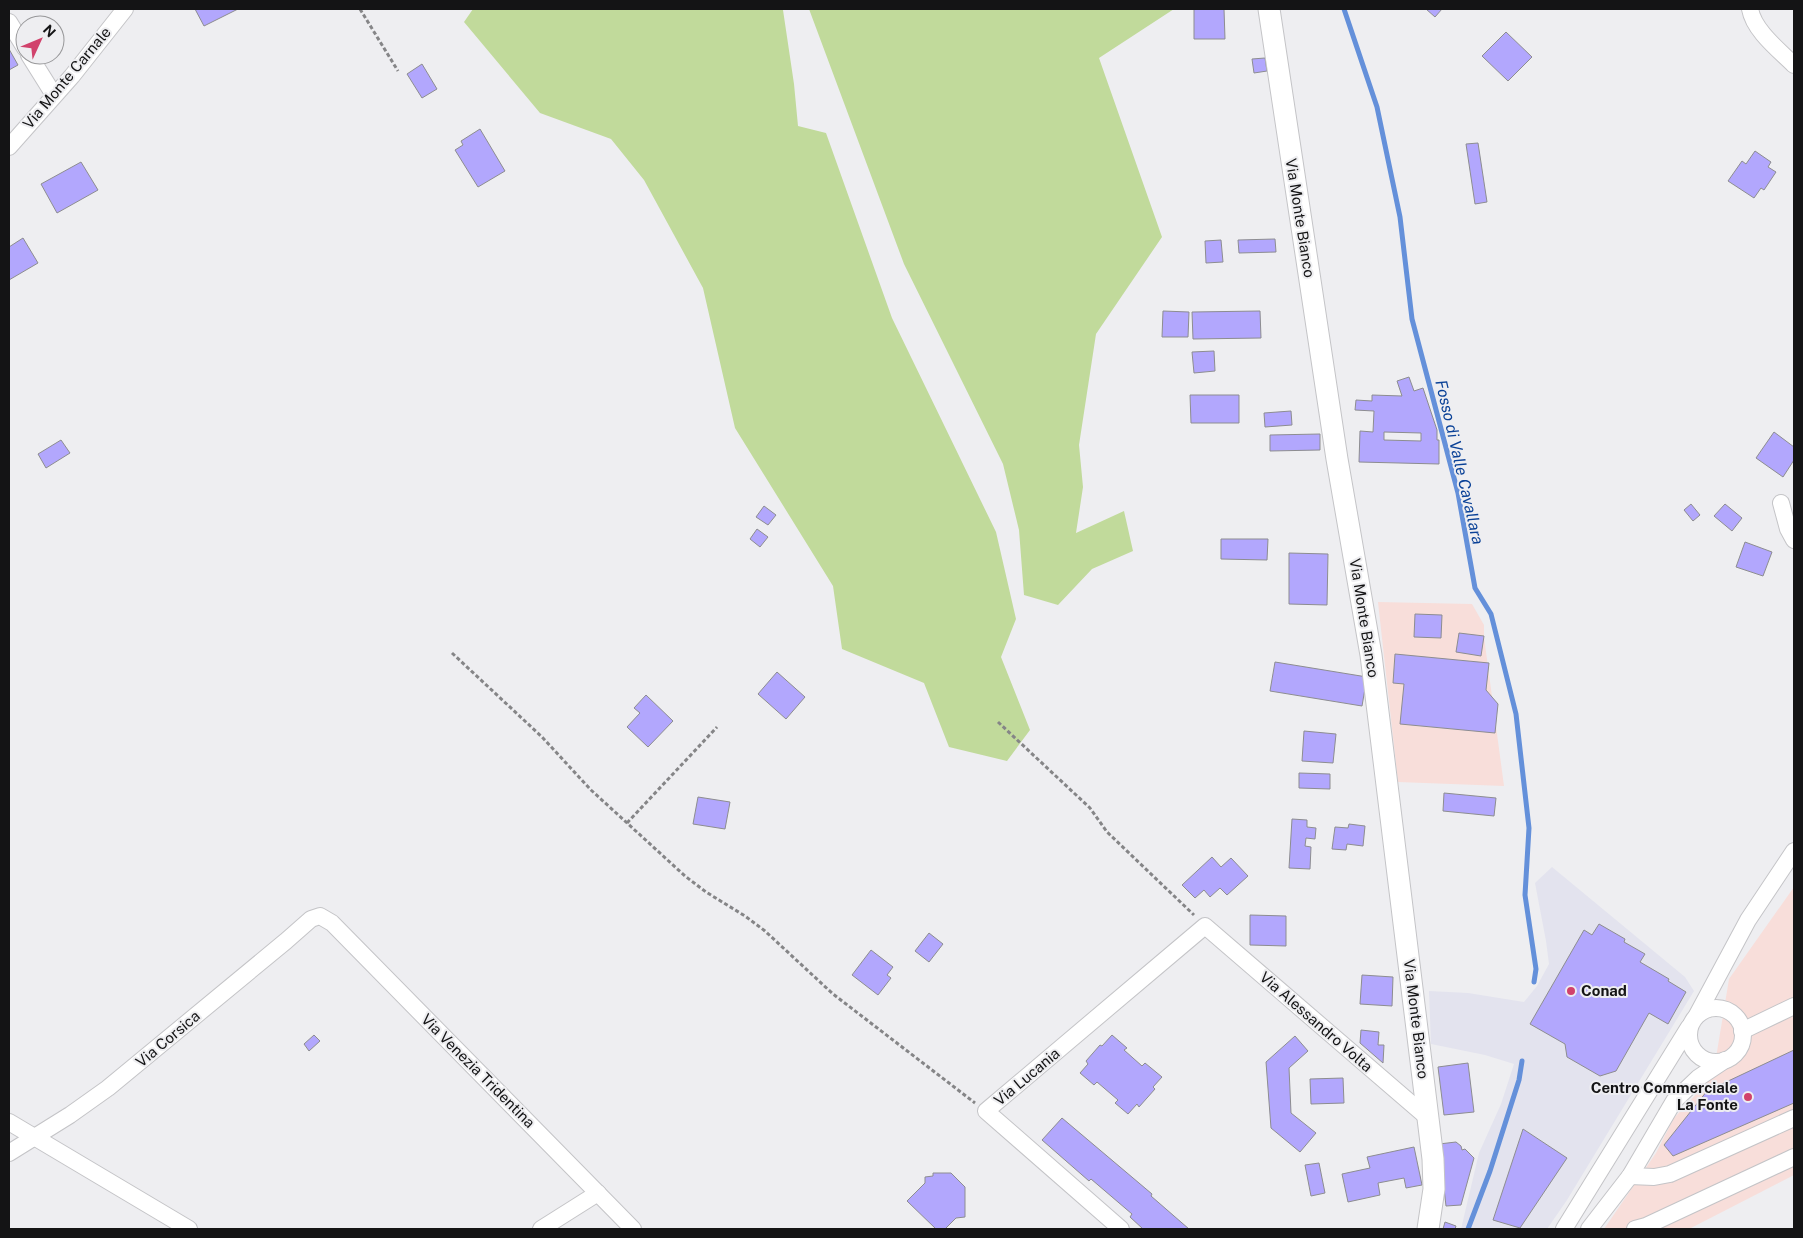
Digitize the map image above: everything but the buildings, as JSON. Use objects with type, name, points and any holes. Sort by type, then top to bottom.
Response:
[{"type":"main road","name":"Via Monte Bianco","points":[[1268,9],[1337,459],[1371,655],[1434,1178],[1428,1229]]},
{"type":"street","name":"Via Monte Carnale","points":[[9,148],[72,76],[125,9]]},
{"type":"street","points":[[1750,9],[1753,18],[1762,32],[1794,65]]},
{"type":"street","points":[[35,65],[54,95]]},
{"type":"street","points":[[1781,503],[1788,529],[1794,540]]},
{"type":"street","points":[[1564,1229],[1693,1021],[1757,905],[1794,851]]},
{"type":"street","name":"Via Corsica","points":[[9,1153],[108,1088],[278,948],[311,918],[320,916]]},
{"type":"street","name":"Via Venezia Tridentina","points":[[320,916],[332,923],[633,1229]]},
{"type":"street","name":"Via Alessandro Volta","points":[[1205,926],[1428,1118]]},
{"type":"street","name":"Via Lucania","points":[[1121,1229],[986,1111],[1205,926]]},
{"type":"street","points":[[1717,978],[1723,1008]]},
{"type":"street","points":[[1589,1229],[1630,1176],[1674,1102],[1698,1078],[1733,1055],[1739,1048],[1742,1040],[1740,1023],[1736,1017],[1723,1008],[1714,1007],[1705,1010],[1693,1021],[1690,1044],[1700,1057],[1708,1061],[1717,1062],[1725,1060]]},
{"type":"street","points":[[1742,1030],[1790,1013]]},
{"type":"street","points":[[1630,1176],[1654,1177],[1670,1174],[1794,1118]]},
{"type":"street","points":[[9,1122],[189,1229]]},
{"type":"street","points":[[1635,1229],[1646,1226],[1794,1157]]},
{"type":"street","points":[[541,1229],[598,1193]]},
{"type":"path","points":[[360,9],[398,71]]},
{"type":"path","points":[[452,653],[542,738],[591,790],[695,884],[765,931],[833,994],[986,1111]]},
{"type":"path","points":[[998,722],[1090,808],[1107,832],[1205,926]]},
{"type":"path","points":[[628,823],[717,727]]},
{"type":"shaded area","points":[[1378,602],[1472,604],[1484,625],[1504,786],[1398,782]]},
{"type":"shaded area","points":[[1552,867],[1685,977],[1694,991],[1567,1200],[1547,1229],[1461,1229],[1479,1153],[1501,1104],[1514,1064],[1485,1055],[1431,1044],[1429,991],[1468,993],[1524,1002],[1537,986],[1549,964],[1535,883]]},
{"type":"shaded area","points":[[1794,887],[1794,1175],[1689,1229],[1604,1229],[1656,1153],[1674,1118],[1713,1076],[1729,979]]},
{"type":"green space","points":[[473,9],[783,10],[798,126],[826,133],[892,318],[996,532],[1016,619],[1001,657],[1030,730],[1007,761],[949,747],[924,683],[842,649],[833,586],[735,428],[703,288],[644,180],[611,139],[540,113],[464,22]]},
{"type":"green space","points":[[809,9],[1174,9],[1099,58],[1162,237],[1096,334],[1079,445],[1083,487],[1076,533],[1124,511],[1133,551],[1092,569],[1058,605],[1024,595],[1019,530],[1003,464],[904,264]]},
{"type":"waterway","name":"Fosso di Valle Cavallara","points":[[1344,9],[1377,107],[1400,217],[1412,319],[1458,493],[1475,588],[1491,614],[1516,714],[1529,828],[1525,895],[1536,969],[1534,982]]},
{"type":"waterway","name":"Fosso di Valle Cavallara","points":[[1468,1229],[1490,1171],[1519,1080],[1522,1061]]},
{"type":"place","name":"Conad","points":[[1571,991]]},
{"type":"place","name":"Centro Commerciale La Fonte","points":[[1748,1097]]}]
